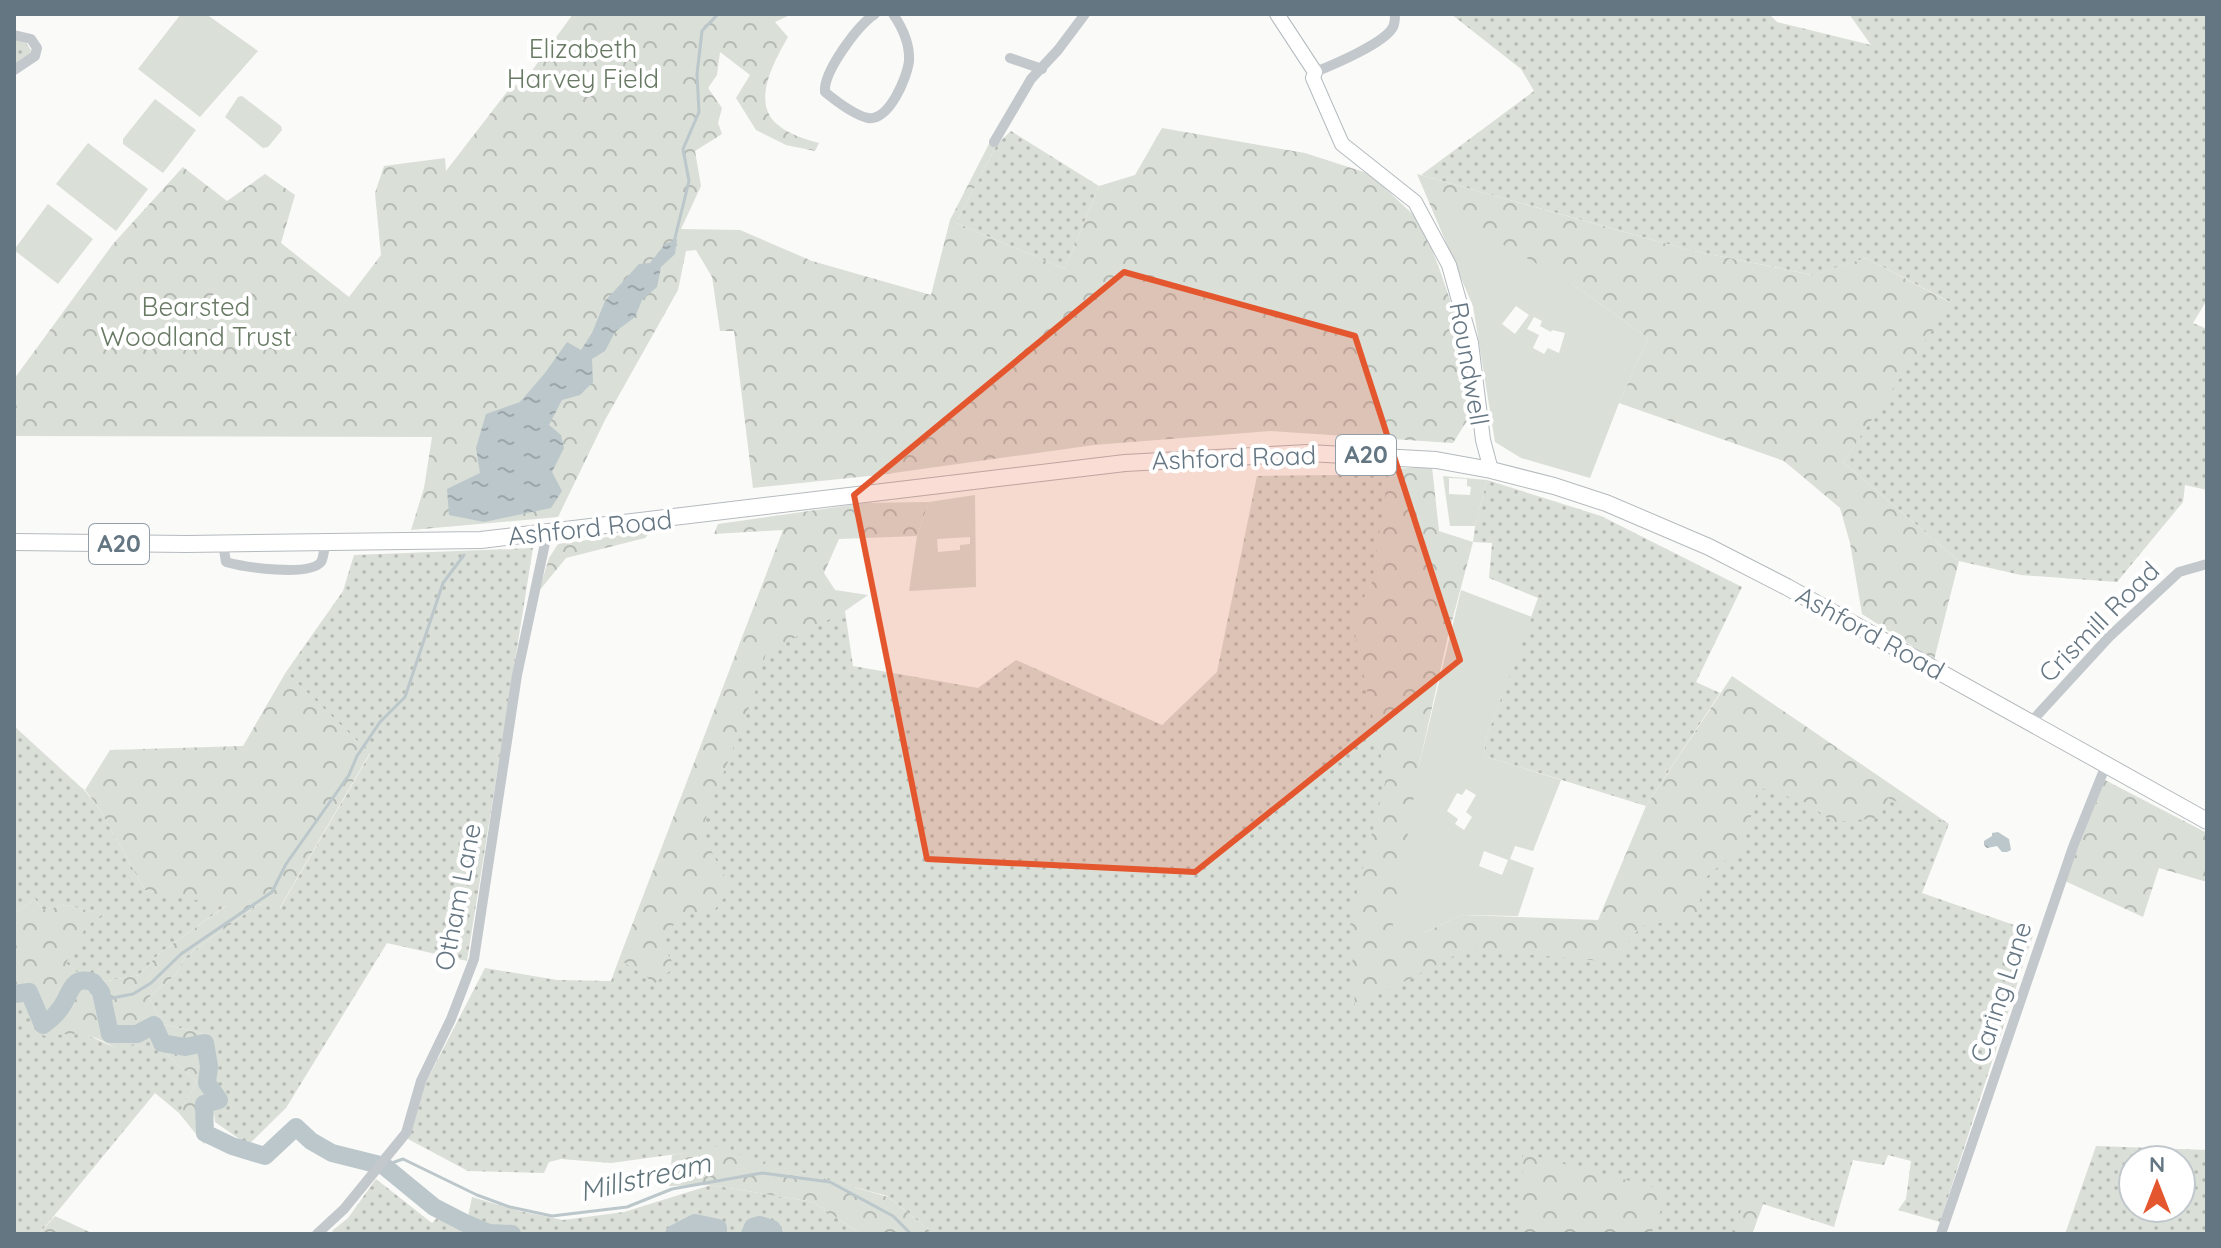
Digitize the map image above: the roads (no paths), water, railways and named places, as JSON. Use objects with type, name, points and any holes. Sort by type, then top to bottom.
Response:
[{"type":"main road","name":"Ashford Road","points":[[14,542],[223,544],[481,540],[1080,468],[1181,459],[1346,454],[1424,459],[1491,470],[1554,486],[1606,503],[1709,547],[1775,580],[2207,821]]},
{"type":"street","points":[[875,14],[853,37],[824,81],[825,92],[866,118],[878,118],[889,108],[901,86],[909,61],[903,28],[893,14]]},
{"type":"street","points":[[994,142],[1031,79],[1085,14]]},
{"type":"street","name":"Roundwell","points":[[1277,14],[1315,72],[1313,78],[1342,144],[1415,202],[1449,265],[1471,343],[1483,440],[1491,470]]},
{"type":"street","points":[[1315,72],[1355,54],[1393,28],[1395,14]]},
{"type":"street","points":[[14,35],[31,39],[37,48],[35,56],[14,70]]},
{"type":"street","points":[[1010,58],[1042,69]]},
{"type":"street","name":"Roundwell","points":[[1468,466],[1475,448],[1483,440]]},
{"type":"street","name":"Otham Lane","points":[[321,1233],[406,1133],[421,1081],[451,1019],[474,959],[517,675],[547,534]]},
{"type":"street","points":[[223,544],[226,562],[302,570],[317,566],[323,560],[325,543]]},
{"type":"street","name":"Crismill Road","points":[[2030,723],[2109,637],[2179,572],[2207,564]]},
{"type":"street","name":"Caring Lane","points":[[1941,1234],[2073,847],[2106,765]]},
{"type":"water","points":[[677,239],[675,254],[661,267],[657,287],[642,300],[635,317],[615,332],[605,351],[592,359],[593,382],[580,395],[562,400],[549,425],[561,435],[564,448],[552,472],[562,491],[551,508],[484,522],[449,515],[447,489],[480,473],[476,448],[486,414],[520,402],[567,342],[581,350],[592,333],[605,301],[639,264],[650,263],[665,244]]},
{"type":"water","points":[[1998,832],[2009,839],[2011,850],[2002,852],[1997,846],[1987,848],[1984,845],[1992,833]]},
{"type":"waterway","points":[[674,242],[689,181],[683,149],[699,112],[697,74],[702,31],[718,14]]},
{"type":"waterway","points":[[102,1000],[133,994],[151,983],[181,954],[272,892],[286,864],[349,775],[357,756],[380,722],[405,697],[443,583],[464,555]]},
{"type":"waterway","points":[[14,994],[29,992],[43,1025],[58,1012],[76,983],[86,980],[93,982],[101,992],[110,1034],[137,1034],[154,1025],[162,1043],[185,1047],[205,1043],[209,1066],[207,1083],[219,1100],[204,1104],[205,1133],[232,1146],[265,1156],[296,1127],[311,1141],[332,1153],[384,1166],[434,1207],[465,1223],[489,1233],[512,1234]]},
{"type":"waterway","name":"Millstream","points":[[386,1165],[403,1159],[477,1195],[510,1207],[552,1216],[627,1207],[672,1189],[762,1173],[830,1182],[893,1216],[911,1234]]},
{"type":"waterway","points":[[674,1234],[695,1223],[718,1228],[718,1234]]},
{"type":"waterway","points":[[750,1234],[753,1227],[760,1225],[772,1229],[774,1234]]},
{"type":"park label","name":"Elizabeth Harvey Field","points":[[583,64]]},
{"type":"park label","name":"Bearsted Woodland Trust","points":[[196,322]]}]
